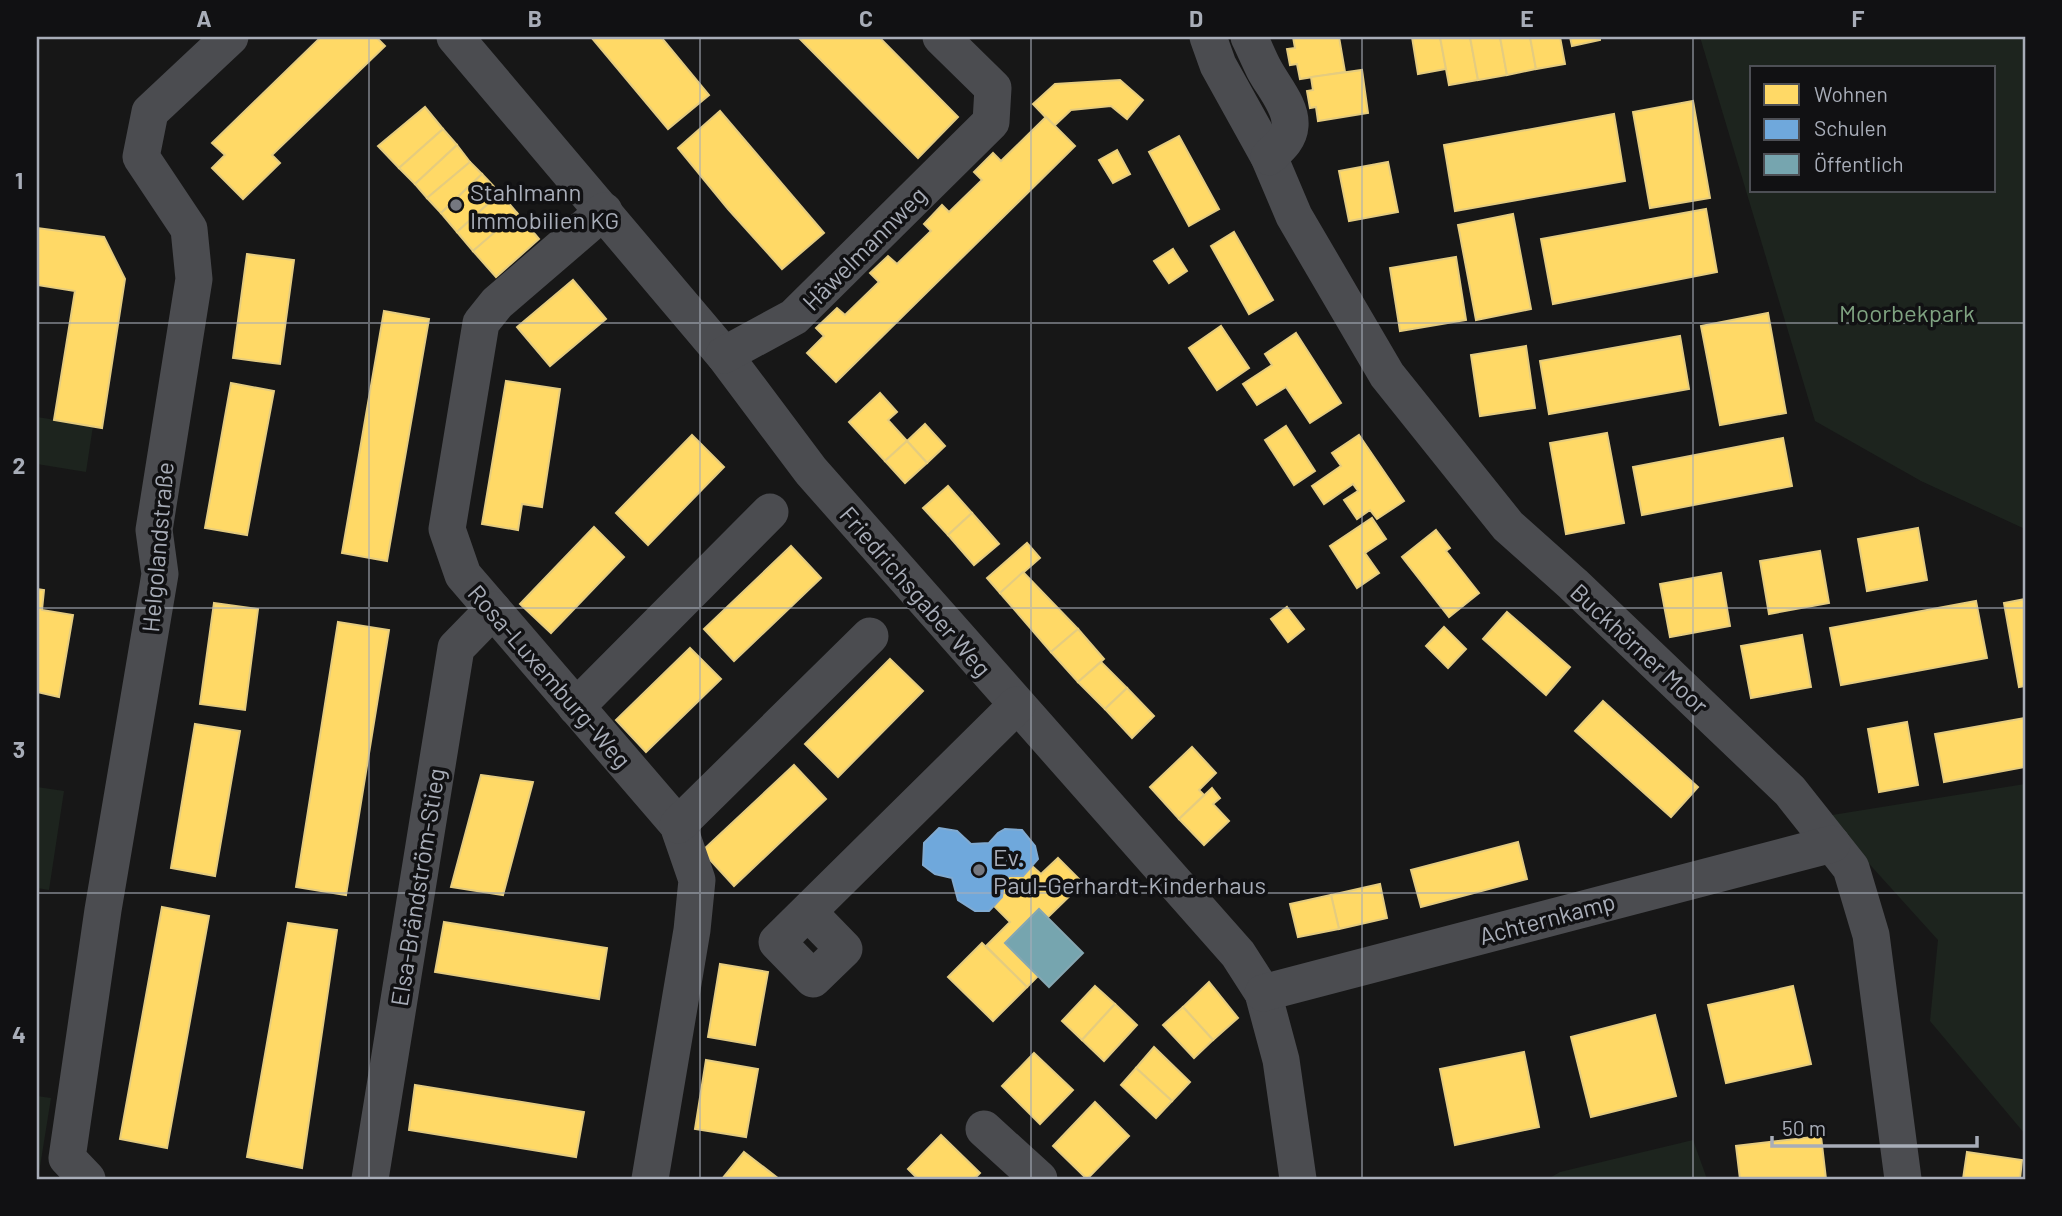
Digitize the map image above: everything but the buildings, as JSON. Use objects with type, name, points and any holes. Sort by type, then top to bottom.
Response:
[{"type":"street","name":"Helgolandstraße","points":[[88,1179],[67,1158],[103,910],[160,574],[154,530],[194,279],[189,229],[141,157],[150,112],[230,37]]},
{"type":"street","name":"Friedrichsgaber Weg","points":[[455,37],[724,355],[811,471],[1238,954],[1262,993],[1282,1060],[1298,1179]]},
{"type":"street","name":"Häwelmannweg","points":[[724,355],[794,317],[991,122],[993,88],[942,37]]},
{"type":"street","name":"Buckhörner Moor","points":[[1208,37],[1219,65],[1269,156],[1294,216],[1387,375],[1508,526],[1790,790],[1851,867],[1871,935],[1903,1179]]},
{"type":"street","points":[[1249,37],[1289,113],[1289,135],[1269,156]]},
{"type":"street","name":"Rosa-Luxemburg-Weg","points":[[604,211],[497,303],[481,323],[447,529],[463,575],[678,825],[696,880],[692,930],[650,1179]]},
{"type":"street","points":[[576,707],[770,512]]},
{"type":"street","name":"Elsa-Brändström-Stieg","points":[[370,1179],[456,648],[493,610]]},
{"type":"street","points":[[678,825],[870,636]]},
{"type":"street","points":[[808,912],[1017,705]]},
{"type":"street","name":"Achternkamp","points":[[1262,993],[1832,844]]},
{"type":"street","points":[[984,1129],[1039,1179]]},
{"type":"green space","name":"Moorbekpark","points":[[1700,37],[2025,37],[2025,529],[1921,481],[1815,421]]},
{"type":"green space","points":[[37,417],[93,426],[86,472],[37,464]]},
{"type":"green space","points":[[2025,784],[2025,1134],[1930,1021],[1938,940],[1826,816]]},
{"type":"green space","points":[[37,787],[64,791],[49,890],[37,888]]},
{"type":"green space","points":[[37,1096],[51,1098],[38,1179],[37,1179]]},
{"type":"green space","points":[[1693,1140],[1707,1179],[1548,1179],[1560,1172]]},
{"type":"place","name":"Stahlmann Immobilien KG","points":[[456,205]]},
{"type":"place","name":"Ev. Paul-Gerhardt-Kinderhaus","points":[[979,870]]}]
